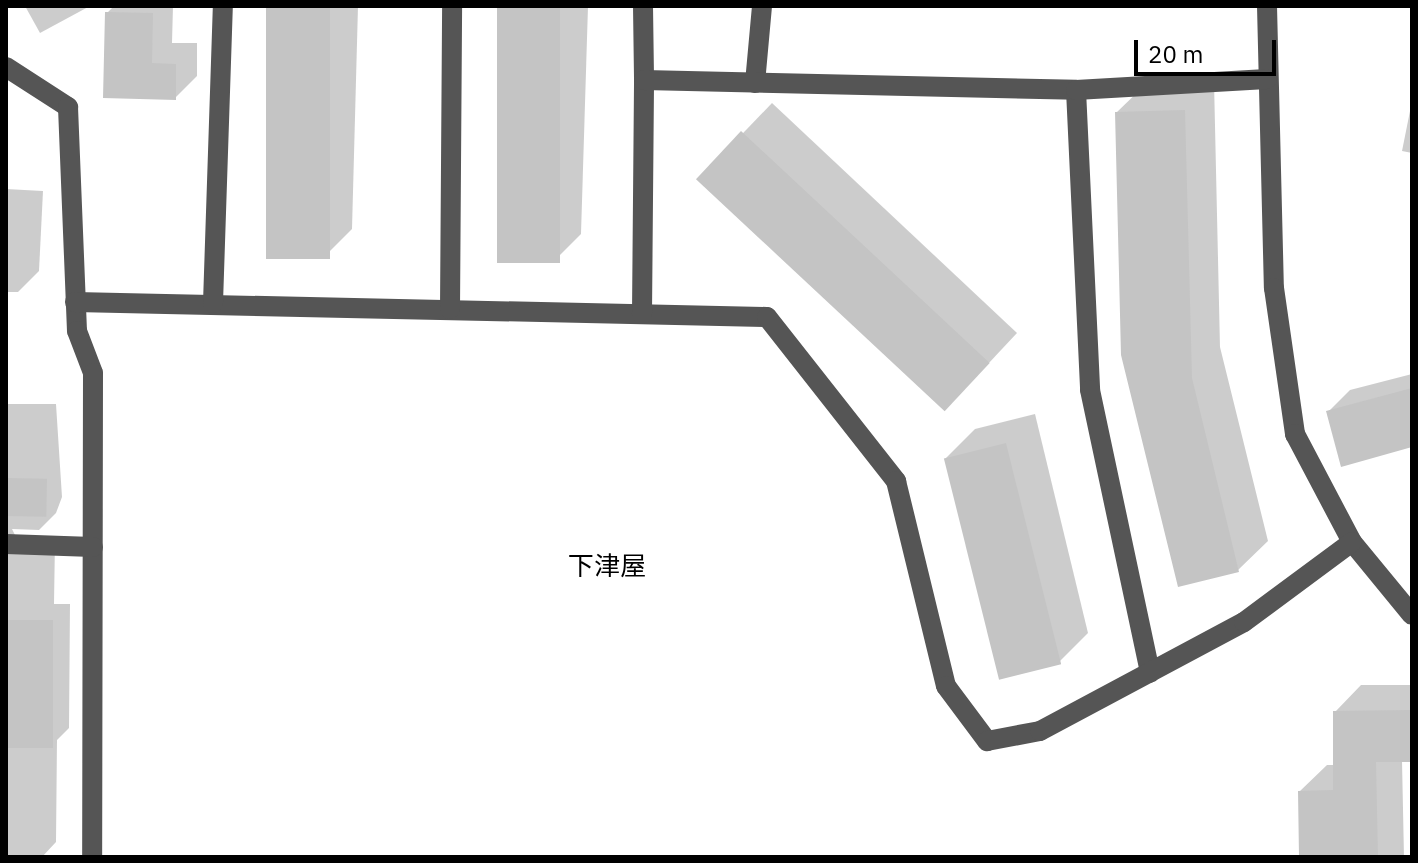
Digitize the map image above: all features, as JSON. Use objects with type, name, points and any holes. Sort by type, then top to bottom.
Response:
[{"type":"street","points":[[213,303],[223,6]]},
{"type":"street","points":[[450,309],[452,6]]},
{"type":"street","points":[[642,314],[643,6]]},
{"type":"street","points":[[755,83],[762,6]]},
{"type":"street","points":[[1267,6],[1274,288],[1295,434],[1352,542],[1412,615]]},
{"type":"street","points":[[6,67],[68,107],[77,331],[93,373],[92,857]]},
{"type":"street","points":[[644,80],[1076,90],[1267,79]]},
{"type":"street","points":[[1076,90],[1090,390],[1150,673]]},
{"type":"street","points":[[75,302],[767,317],[896,481],[946,686],[987,741],[1040,731],[1244,622],[1352,542]]},
{"type":"street","points":[[6,544],[93,547]]},
{"type":"building","points":[[266,6],[330,6],[330,259],[266,259]]},
{"type":"building","points":[[497,6],[560,6],[560,263],[497,263]]},
{"type":"building","points":[[105,12],[153,13],[152,63],[176,64],[176,100],[103,98]]},
{"type":"building","points":[[1185,110],[1192,378],[1239,572],[1178,587],[1121,355],[1115,112]]},
{"type":"building","points":[[741,131],[990,363],[945,411],[696,179]]},
{"type":"building","points":[[1412,388],[1412,447],[1341,467],[1326,411]]},
{"type":"building","points":[[1006,443],[1061,664],[999,680],[944,458]]},
{"type":"building","points":[[6,478],[47,479],[46,517],[6,516]]},
{"type":"building","points":[[6,620],[53,620],[53,748],[6,748]]},
{"type":"building","points":[[1412,710],[1412,762],[1376,762],[1378,857],[1299,857],[1298,791],[1333,790],[1333,711]]},
{"type":"district","name":"下津屋","points":[[607,566]]}]
